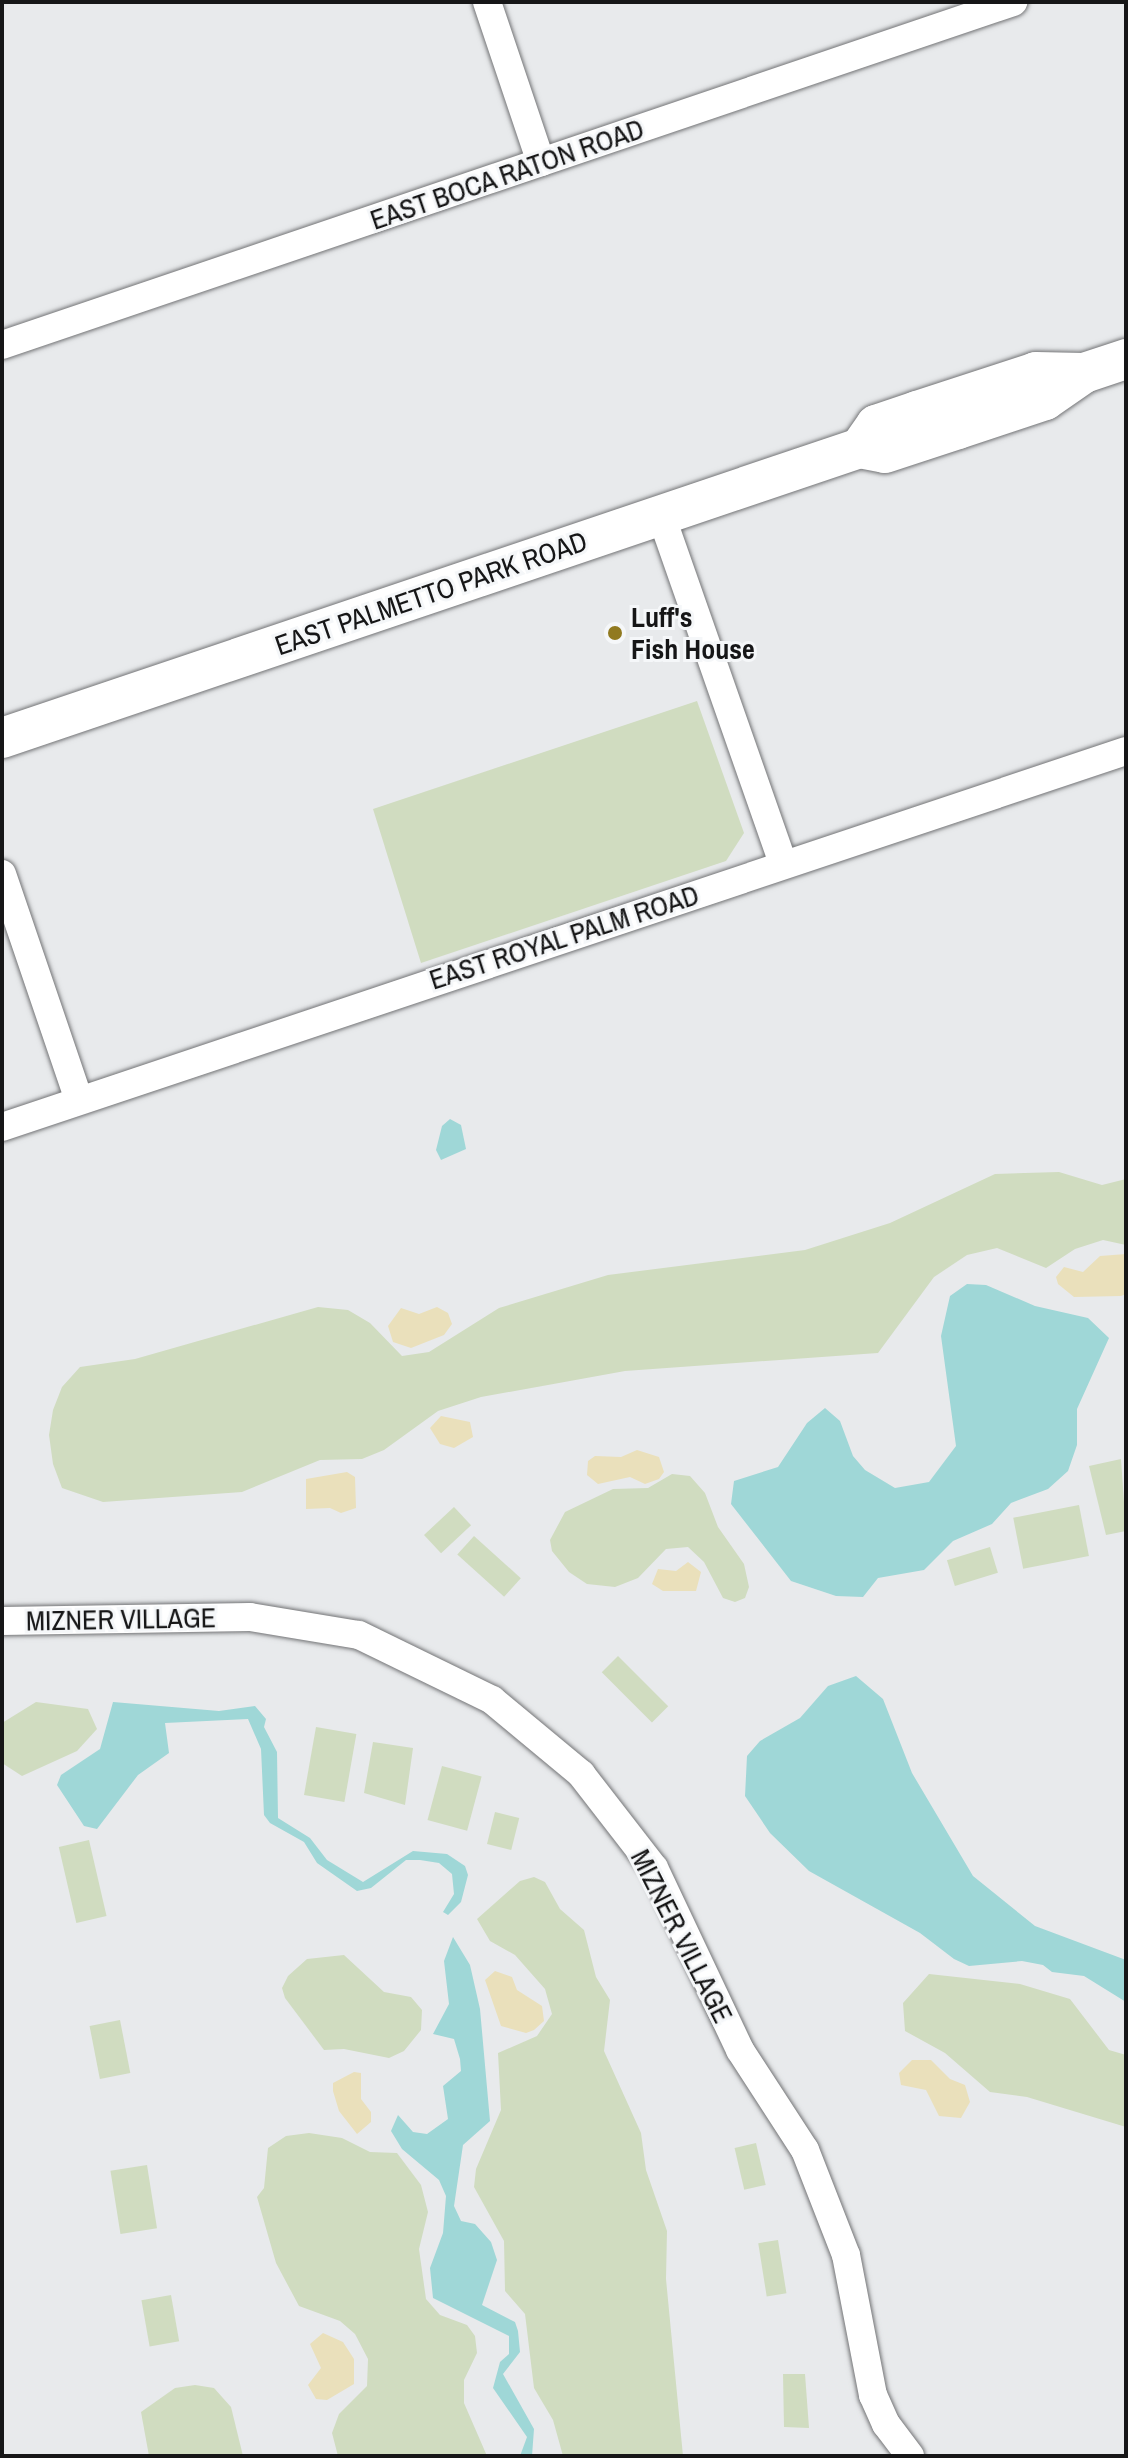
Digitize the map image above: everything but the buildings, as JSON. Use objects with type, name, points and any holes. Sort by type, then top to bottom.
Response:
[{"type":"main road","name":"EAST PALMETTO PARK ROAD","points":[[2,738],[860,448],[885,453],[1045,400],[1084,373],[1126,359]]},
{"type":"street","points":[[487,2],[541,162]]},
{"type":"street","name":"EAST BOCA RATON ROAD","points":[[2,345],[1013,2]]},
{"type":"street","points":[[661,515],[783,864]]},
{"type":"street","name":"EAST ROYAL PALM ROAD","points":[[2,1127],[1126,751]]},
{"type":"street","points":[[2,874],[79,1100]]},
{"type":"street","name":"MIZNER VILLAGE","points":[[2,1621],[250,1617],[359,1635],[492,1700],[581,1774],[654,1868],[740,2050],[805,2150],[846,2255],[873,2395],[886,2424],[910,2456]]},
{"type":"green space","points":[[697,701],[744,833],[726,861],[421,963],[373,809]]},
{"type":"green space","points":[[1059,1172],[1102,1185],[1126,1179],[1126,1245],[1103,1240],[1075,1249],[1046,1268],[997,1248],[967,1255],[934,1277],[878,1353],[625,1371],[481,1397],[438,1411],[384,1450],[362,1459],[320,1460],[242,1492],[103,1502],[62,1488],[53,1464],[49,1435],[53,1410],[62,1387],[80,1367],[135,1359],[318,1307],[348,1310],[370,1323],[402,1356],[429,1352],[499,1308],[608,1275],[805,1250],[890,1223],[995,1174]]},
{"type":"green space","points":[[1121,1459],[1126,1531],[1106,1535],[1089,1466]]},
{"type":"green space","points":[[672,1474],[690,1476],[705,1493],[718,1527],[744,1564],[749,1587],[745,1598],[735,1602],[723,1598],[704,1562],[688,1547],[666,1549],[638,1578],[615,1587],[587,1584],[569,1572],[552,1551],[550,1540],[565,1512],[613,1489],[648,1488]]},
{"type":"green space","points":[[1079,1505],[1089,1556],[1023,1569],[1013,1518]]},
{"type":"green space","points":[[454,1507],[471,1525],[441,1553],[424,1535]]},
{"type":"green space","points":[[474,1536],[521,1578],[504,1597],[457,1555]]},
{"type":"green space","points":[[990,1547],[998,1573],[955,1586],[947,1560]]},
{"type":"green space","points":[[618,1656],[668,1706],[652,1722],[602,1672]]},
{"type":"green space","points":[[36,1702],[88,1709],[97,1729],[77,1751],[22,1776],[2,1763],[2,1723]]},
{"type":"green space","points":[[316,1727],[356,1734],[344,1802],[304,1795]]},
{"type":"green space","points":[[373,1742],[413,1748],[405,1805],[364,1793]]},
{"type":"green space","points":[[442,1766],[482,1777],[467,1831],[428,1820]]},
{"type":"green space","points":[[495,1812],[519,1818],[511,1850],[487,1844]]},
{"type":"green space","points":[[89,1840],[107,1916],[76,1923],[59,1847]]},
{"type":"green space","points":[[534,1877],[545,1882],[560,1909],[584,1930],[596,1977],[610,2000],[604,2051],[641,2133],[646,2170],[667,2231],[666,2279],[683,2456],[563,2456],[553,2420],[534,2388],[525,2314],[505,2291],[504,2241],[474,2187],[476,2169],[501,2110],[498,2053],[537,2036],[552,2014],[545,1989],[515,1955],[490,1941],[477,1919],[520,1881]]},
{"type":"green space","points":[[344,1955],[384,1992],[411,1997],[422,2010],[421,2030],[404,2051],[389,2058],[344,2049],[324,2050],[285,1998],[282,1988],[288,1976],[307,1959]]},
{"type":"green space","points":[[929,1974],[1020,1984],[1070,1999],[1109,2050],[1126,2055],[1126,2127],[1027,2097],[990,2092],[945,2053],[905,2031],[903,2003]]},
{"type":"green space","points":[[120,2020],[130,2073],[100,2079],[90,2026]]},
{"type":"green space","points":[[309,2133],[342,2138],[370,2152],[397,2153],[421,2185],[428,2212],[419,2249],[426,2299],[440,2315],[467,2325],[475,2336],[477,2353],[464,2380],[464,2403],[487,2456],[338,2456],[332,2433],[339,2414],[367,2386],[368,2359],[355,2334],[340,2321],[299,2306],[276,2263],[257,2197],[264,2188],[268,2148],[286,2136]]},
{"type":"green space","points":[[756,2143],[766,2185],[744,2190],[735,2148]]},
{"type":"green space","points":[[147,2165],[157,2228],[120,2234],[110,2171]]},
{"type":"green space","points":[[778,2240],[786,2293],[767,2296],[758,2243]]},
{"type":"green space","points":[[171,2295],[179,2341],[150,2346],[141,2300]]},
{"type":"green space","points":[[783,2374],[805,2374],[809,2428],[784,2427]]},
{"type":"green space","points":[[195,2385],[214,2388],[231,2407],[243,2456],[149,2456],[141,2412],[175,2388]]},
{"type":"sand","points":[[1126,1254],[1126,1294],[1074,1297],[1058,1284],[1056,1277],[1064,1267],[1083,1272],[1100,1256]]},
{"type":"sand","points":[[437,1307],[448,1313],[452,1324],[444,1335],[411,1348],[393,1342],[388,1326],[401,1308],[419,1314]]},
{"type":"sand","points":[[441,1416],[470,1422],[473,1437],[454,1448],[440,1444],[430,1428]]},
{"type":"sand","points":[[637,1450],[659,1457],[664,1472],[659,1479],[645,1484],[630,1477],[598,1484],[587,1475],[588,1461],[595,1456],[621,1457]]},
{"type":"sand","points":[[347,1472],[355,1477],[356,1508],[341,1513],[330,1508],[306,1509],[306,1479]]},
{"type":"sand","points":[[688,1562],[701,1572],[696,1591],[663,1591],[652,1584],[658,1569],[676,1571]]},
{"type":"sand","points":[[495,1971],[512,1977],[517,1990],[542,2006],[544,2021],[534,2030],[526,2033],[501,2026],[485,1980]]},
{"type":"sand","points":[[912,2060],[931,2060],[950,2079],[965,2085],[970,2102],[961,2118],[939,2116],[926,2090],[901,2085],[899,2073]]},
{"type":"sand","points":[[354,2072],[361,2073],[361,2099],[371,2112],[371,2122],[357,2134],[339,2111],[333,2091],[333,2083]]},
{"type":"sand","points":[[323,2333],[343,2342],[354,2359],[354,2384],[327,2400],[316,2399],[308,2385],[321,2368],[310,2344]]},
{"type":"water","points":[[450,1119],[461,1125],[466,1149],[441,1160],[436,1150],[442,1126]]},
{"type":"water","points":[[967,1284],[986,1285],[1035,1306],[1088,1318],[1109,1338],[1077,1409],[1077,1445],[1068,1471],[1048,1489],[1011,1503],[992,1524],[953,1541],[924,1570],[878,1578],[863,1597],[836,1596],[791,1581],[731,1504],[734,1481],[778,1467],[807,1423],[825,1408],[840,1421],[853,1456],[865,1470],[895,1488],[929,1482],[956,1446],[941,1336],[950,1296]]},
{"type":"water","points":[[856,1676],[883,1699],[912,1773],[973,1876],[1035,1926],[1126,1960],[1126,2002],[1084,1976],[1052,1972],[1043,1965],[1022,1961],[969,1966],[954,1959],[920,1933],[809,1871],[770,1833],[745,1796],[747,1756],[760,1741],[800,1718],[828,1686]]},
{"type":"water","points":[[113,1702],[219,1711],[255,1706],[266,1719],[264,1727],[277,1752],[278,1818],[310,1838],[327,1860],[363,1882],[413,1851],[447,1854],[465,1866],[468,1875],[461,1902],[448,1915],[443,1912],[454,1894],[452,1874],[439,1863],[420,1860],[406,1860],[371,1888],[357,1891],[317,1863],[304,1842],[270,1823],[264,1815],[261,1749],[248,1719],[165,1723],[169,1753],[138,1775],[97,1829],[84,1826],[57,1785],[61,1775],[100,1749]]},
{"type":"water","points":[[453,1937],[470,1965],[480,2009],[490,2121],[463,2145],[454,2206],[461,2221],[475,2224],[491,2242],[497,2260],[482,2305],[515,2322],[518,2331],[520,2352],[503,2374],[534,2429],[532,2456],[520,2456],[527,2437],[493,2388],[500,2362],[509,2354],[509,2336],[433,2298],[430,2268],[443,2233],[446,2196],[439,2180],[402,2149],[391,2131],[398,2115],[413,2132],[427,2134],[448,2119],[443,2086],[461,2071],[460,2059],[454,2039],[433,2034],[449,2004],[444,1961]]},
{"type":"place","name":"Luff's Fish House","points":[[615,633]]}]
